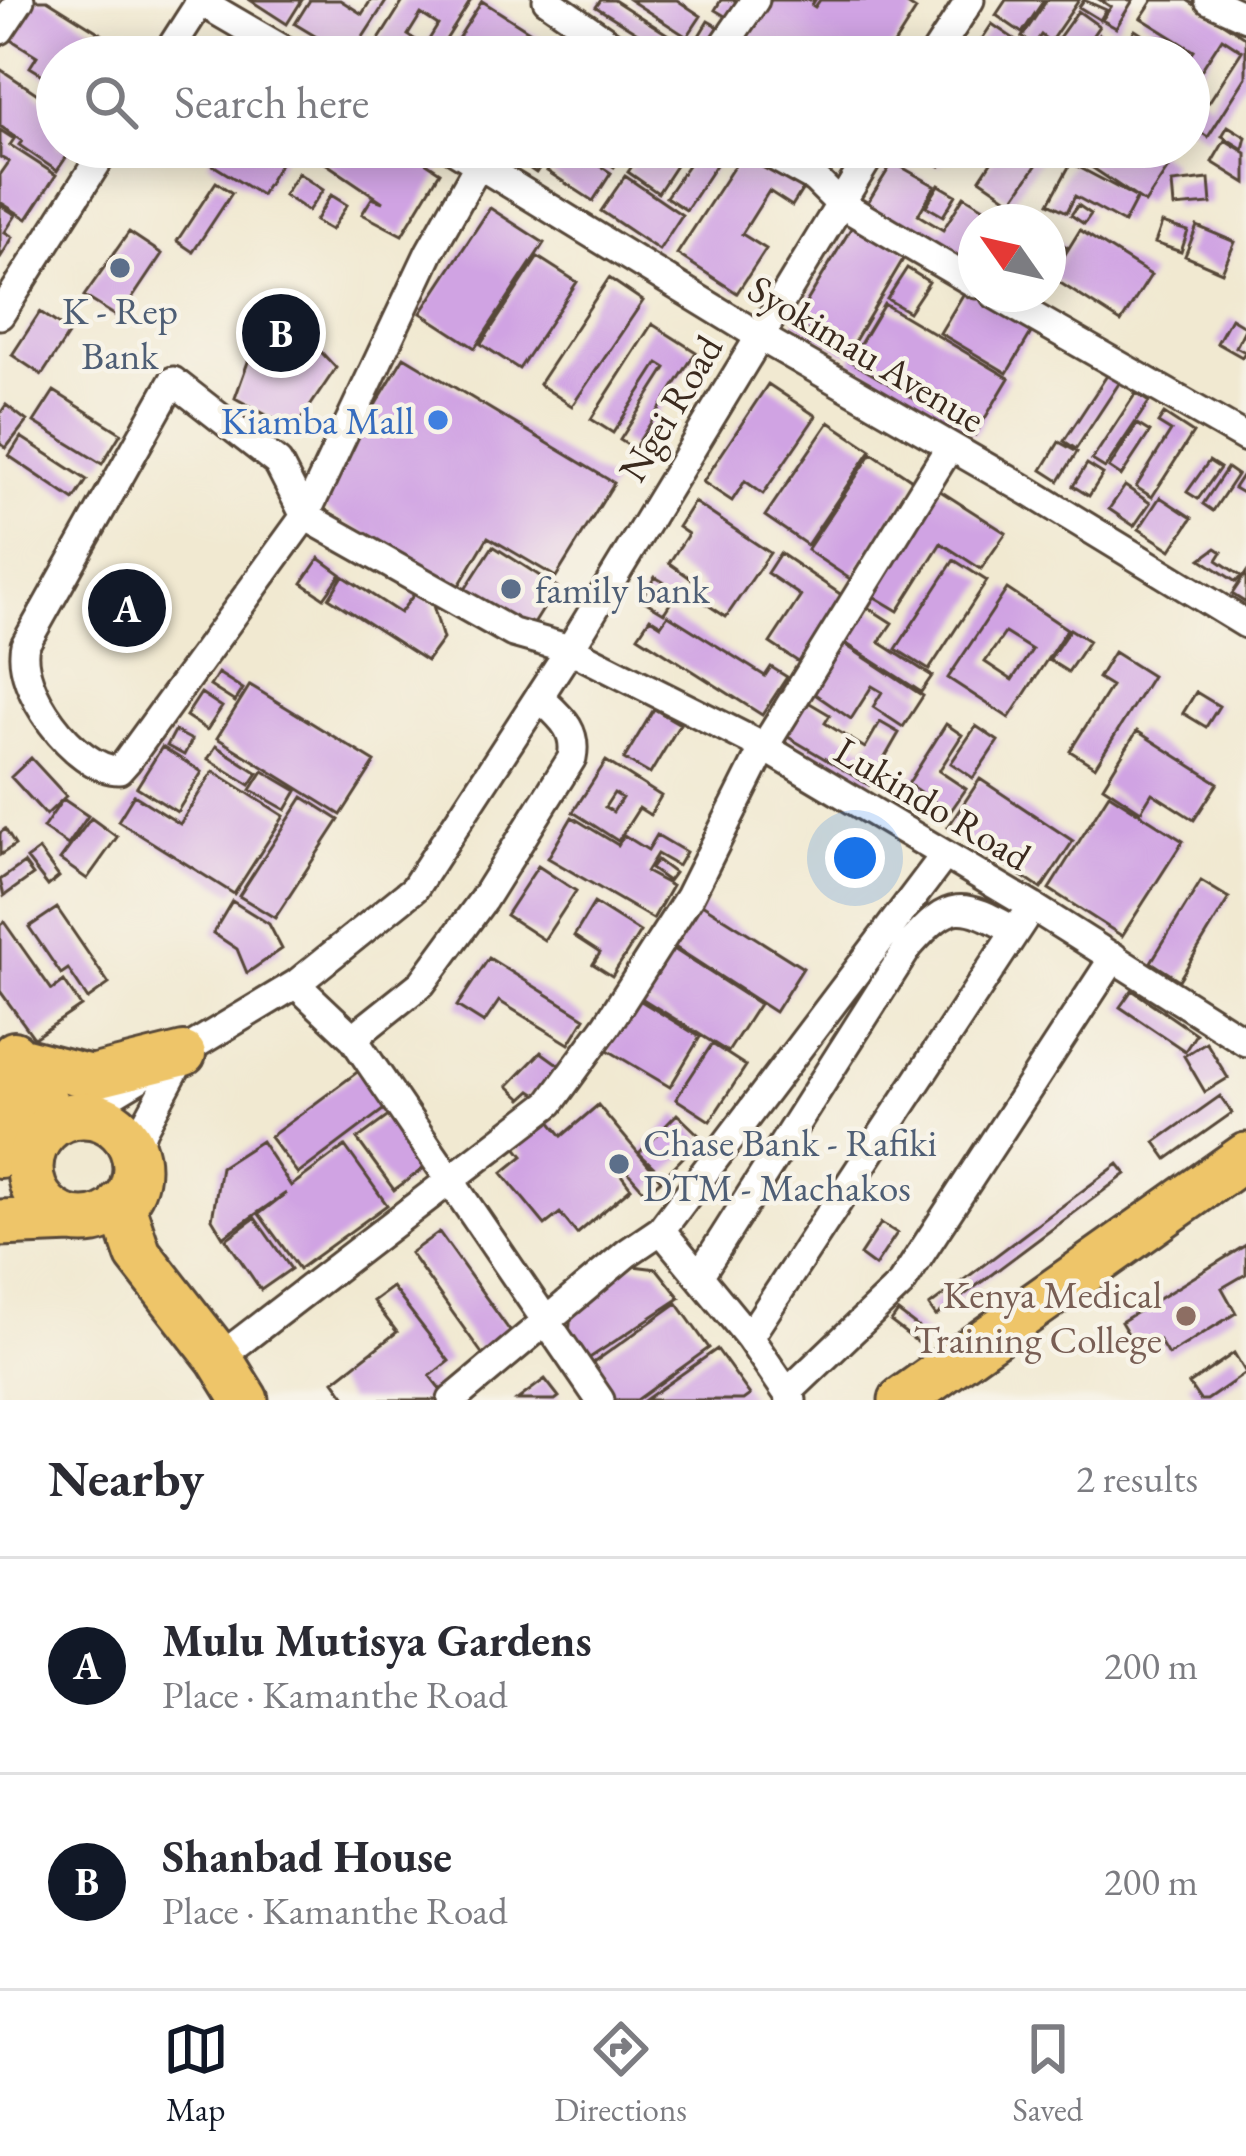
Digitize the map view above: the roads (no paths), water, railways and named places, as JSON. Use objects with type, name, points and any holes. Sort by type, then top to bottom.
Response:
[{"type":"highway","points":[[0,1222],[93,1215],[135,1172],[134,1154],[114,1125],[101,1118],[68,1119],[45,1131],[10,1166],[55,1213],[93,1215],[138,1254],[245,1400]]},
{"type":"highway","points":[[902,1400],[1246,1156]]},
{"type":"main road","points":[[9,1047],[92,1077],[184,1054]]},
{"type":"main road","points":[[9,1047],[68,1119]]},
{"type":"main road","points":[[9,1047],[10,1166]]},
{"type":"street","points":[[0,31],[20,0]]},
{"type":"street","points":[[178,36],[200,0],[261,36]]},
{"type":"street","points":[[547,0],[599,36]]},
{"type":"street","points":[[730,36],[755,0]]},
{"type":"street","points":[[947,36],[970,0]]},
{"type":"street","points":[[1209,0],[1246,17]]},
{"type":"street","points":[[1,312],[94,168]]},
{"type":"street","points":[[477,168],[430,251],[305,516],[119,770],[96,765],[52,724],[24,674],[21,659],[25,644],[173,381],[278,463],[305,516],[512,632],[570,649]]},
{"type":"street","name":"Syokimau Avenue","points":[[486,168],[1246,624]]},
{"type":"street","points":[[795,168],[839,202],[958,273]]},
{"type":"street","name":"Ngei Road","points":[[68,1119],[296,984],[414,890],[570,649],[861,168]]},
{"type":"street","points":[[1026,312],[1246,438]]},
{"type":"street","points":[[218,1358],[550,1103],[607,1025],[688,897],[764,747],[949,448]]},
{"type":"street","name":"Lukindo Road","points":[[570,649],[764,747],[1033,907],[1246,1042]]},
{"type":"street","points":[[352,1038],[422,983],[483,900],[572,758],[572,731],[538,697]]},
{"type":"street","points":[[452,1400],[627,1253],[661,1230],[944,856]]},
{"type":"street","points":[[749,1337],[1033,907]]},
{"type":"street","points":[[699,1276],[909,946],[937,914],[959,909],[987,915],[1015,931]]},
{"type":"street","points":[[661,1230],[749,1337],[789,1397],[901,1284],[1114,957]]},
{"type":"street","points":[[296,984],[352,1038],[600,1400]]},
{"type":"street","name":"Ngei Road","points":[[134,1154],[142,1129],[184,1054]]},
{"type":"place","name":"K - Rep Bank","points":[[120,268]]},
{"type":"place","name":"Shanbad House","points":[[281,333]]},
{"type":"place","name":"Kiamba Mall","points":[[438,420]]},
{"type":"place","name":"family bank","points":[[511,589]]},
{"type":"place","name":"Mulu Mutisya Gardens","points":[[127,608]]},
{"type":"place","name":"Chase Bank - Rafiki DTM - Machakos","points":[[619,1164]]},
{"type":"place","name":"Kenya Medical Training College","points":[[1186,1316]]}]
